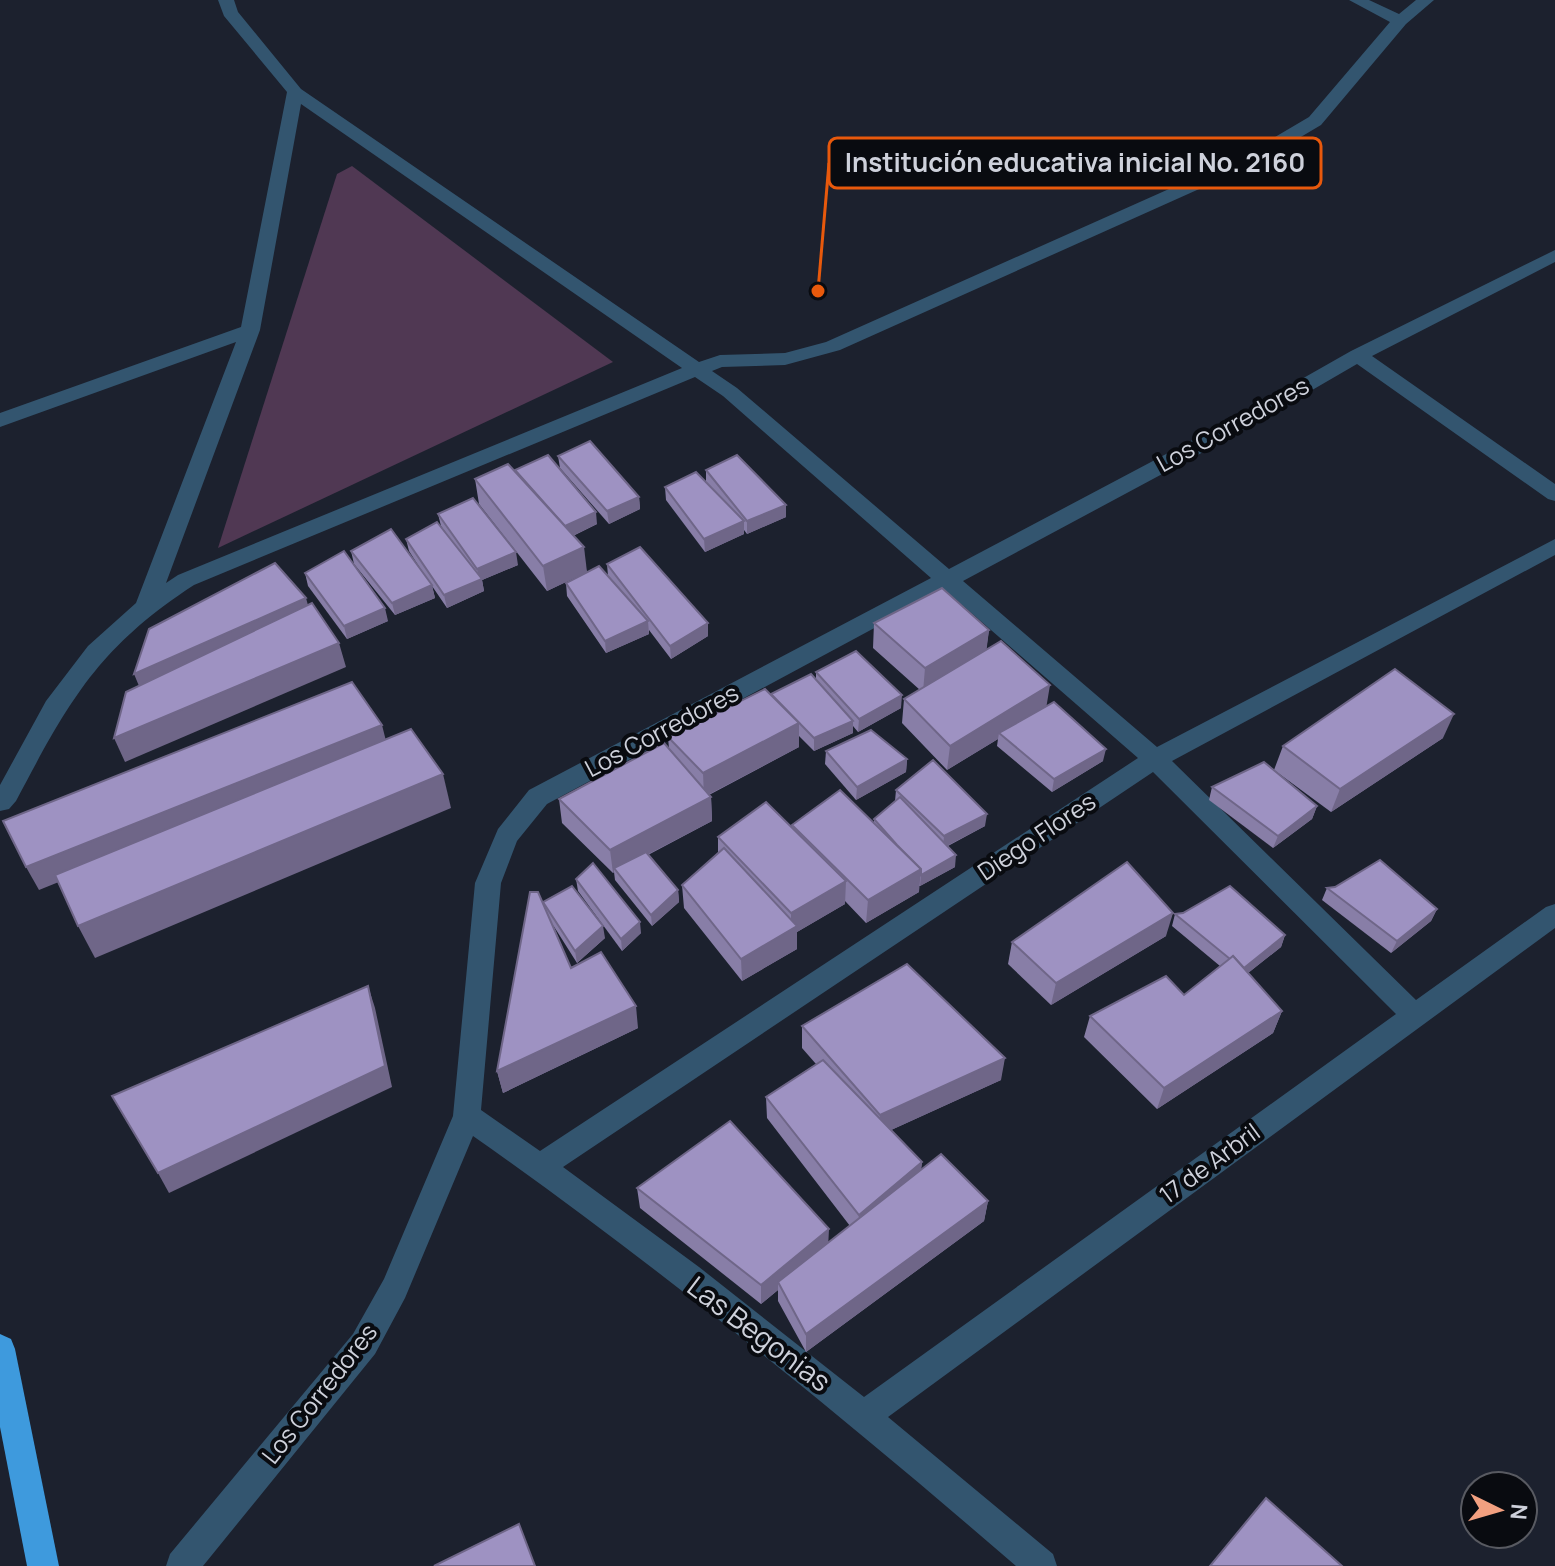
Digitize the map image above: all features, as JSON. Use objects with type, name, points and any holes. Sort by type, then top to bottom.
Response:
[{"type":"highway","points":[[0,1349],[43,1566]]},
{"type":"street","points":[[226,0],[230,13],[295,92],[730,392],[1155,759],[1414,1015]]},
{"type":"street","points":[[1357,0],[1400,21]]},
{"type":"street","points":[[0,802],[55,705],[120,626],[147,603],[186,580],[695,370],[720,361],[785,359],[833,346],[1249,160],[1315,121],[1400,21],[1426,0]]},
{"type":"street","points":[[147,603],[250,330],[295,92]]},
{"type":"street","name":"Los Corredores","points":[[182,1566],[364,1344],[395,1288],[467,1116],[488,883],[507,836],[538,797],[1226,431],[1358,355],[1555,255]]},
{"type":"street","points":[[0,420],[250,330]]},
{"type":"street","points":[[1358,355],[1555,494]]},
{"type":"street","name":"Diego Flores","points":[[541,1166],[1155,759],[1555,546]]},
{"type":"street","name":"17 de Arbril","points":[[865,1415],[1555,914]]},
{"type":"street","name":"Las Begonias","points":[[467,1116],[541,1166],[865,1415],[1041,1566]]},
{"type":"shaded area","points":[[352,166],[613,362],[218,548],[337,174]]},
{"type":"building","points":[[590,441],[639,497],[607,511],[558,456]]},
{"type":"building","points":[[548,455],[596,512],[565,526],[515,470]]},
{"type":"building","points":[[737,455],[786,505],[747,521],[706,470]]},
{"type":"building","points":[[508,464],[584,547],[543,566],[475,479]]},
{"type":"building","points":[[696,472],[744,521],[704,539],[665,487]]},
{"type":"building","points":[[473,498],[516,552],[477,569],[438,514]]},
{"type":"building","points":[[437,522],[482,579],[444,595],[406,539]]},
{"type":"building","points":[[391,529],[432,585],[392,603],[351,551]]},
{"type":"building","points":[[640,547],[708,623],[670,646],[607,564]]},
{"type":"building","points":[[344,551],[385,608],[344,626],[305,573]]},
{"type":"building","points":[[275,563],[306,598],[134,674],[149,629]]},
{"type":"building","points":[[599,566],[648,621],[605,641],[566,583]]},
{"type":"building","points":[[942,588],[989,630],[925,668],[874,623]]},
{"type":"building","points":[[312,603],[339,643],[114,738],[126,692]]},
{"type":"building","points":[[1001,641],[1050,685],[950,746],[904,699]]},
{"type":"building","points":[[856,651],[902,695],[859,719],[816,672]]},
{"type":"building","points":[[1395,669],[1454,714],[1340,789],[1283,746]]},
{"type":"building","points":[[811,674],[853,721],[814,738],[771,694]]},
{"type":"building","points":[[352,682],[382,725],[26,867],[3,821]]},
{"type":"building","points":[[765,689],[799,723],[703,773],[668,737]]},
{"type":"building","points":[[1054,702],[1106,749],[1054,779],[999,733]]},
{"type":"building","points":[[411,729],[443,774],[78,926],[55,875]]},
{"type":"building","points":[[871,730],[907,759],[857,787],[826,751]]},
{"type":"building","points":[[664,743],[711,797],[610,850],[559,799]]},
{"type":"building","points":[[933,760],[987,814],[944,836],[896,790]]},
{"type":"building","points":[[1264,762],[1317,806],[1278,836],[1212,787]]},
{"type":"building","points":[[840,790],[921,869],[868,900],[792,825]]},
{"type":"building","points":[[900,797],[956,855],[921,875],[921,869],[874,819]]},
{"type":"building","points":[[766,802],[846,881],[791,913],[718,837]]},
{"type":"building","points":[[724,848],[797,926],[741,959],[682,885]]},
{"type":"building","points":[[646,852],[678,890],[651,915],[614,868]]},
{"type":"building","points":[[1380,860],[1437,909],[1397,941],[1327,888],[1335,887]]},
{"type":"building","points":[[1127,862],[1173,913],[1056,983],[1012,942]]},
{"type":"building","points":[[593,863],[640,922],[621,939],[576,879]]},
{"type":"building","points":[[572,886],[603,926],[575,951],[543,902]]},
{"type":"building","points":[[1230,886],[1285,935],[1244,968],[1233,956],[1230,959],[1175,914],[1183,913]]},
{"type":"building","points":[[530,892],[538,892],[571,968],[601,952],[636,1006],[497,1071]]},
{"type":"building","points":[[1233,956],[1282,1011],[1164,1088],[1090,1016],[1166,976],[1184,995]]},
{"type":"building","points":[[907,964],[1005,1058],[880,1115],[802,1026]]},
{"type":"building","points":[[368,986],[385,1066],[158,1173],[112,1096]]},
{"type":"building","points":[[823,1060],[922,1162],[859,1215],[766,1097]]},
{"type":"building","points":[[730,1121],[829,1229],[761,1285],[637,1188]]},
{"type":"building","points":[[941,1154],[988,1201],[806,1334],[778,1282]]},
{"type":"building","points":[[1266,1498],[1342,1566],[1210,1566]]},
{"type":"building","points":[[519,1524],[535,1566],[434,1566]]},
{"type":"place","name":"Institución educativa inicial No. 2160","points":[[818,291]]}]
